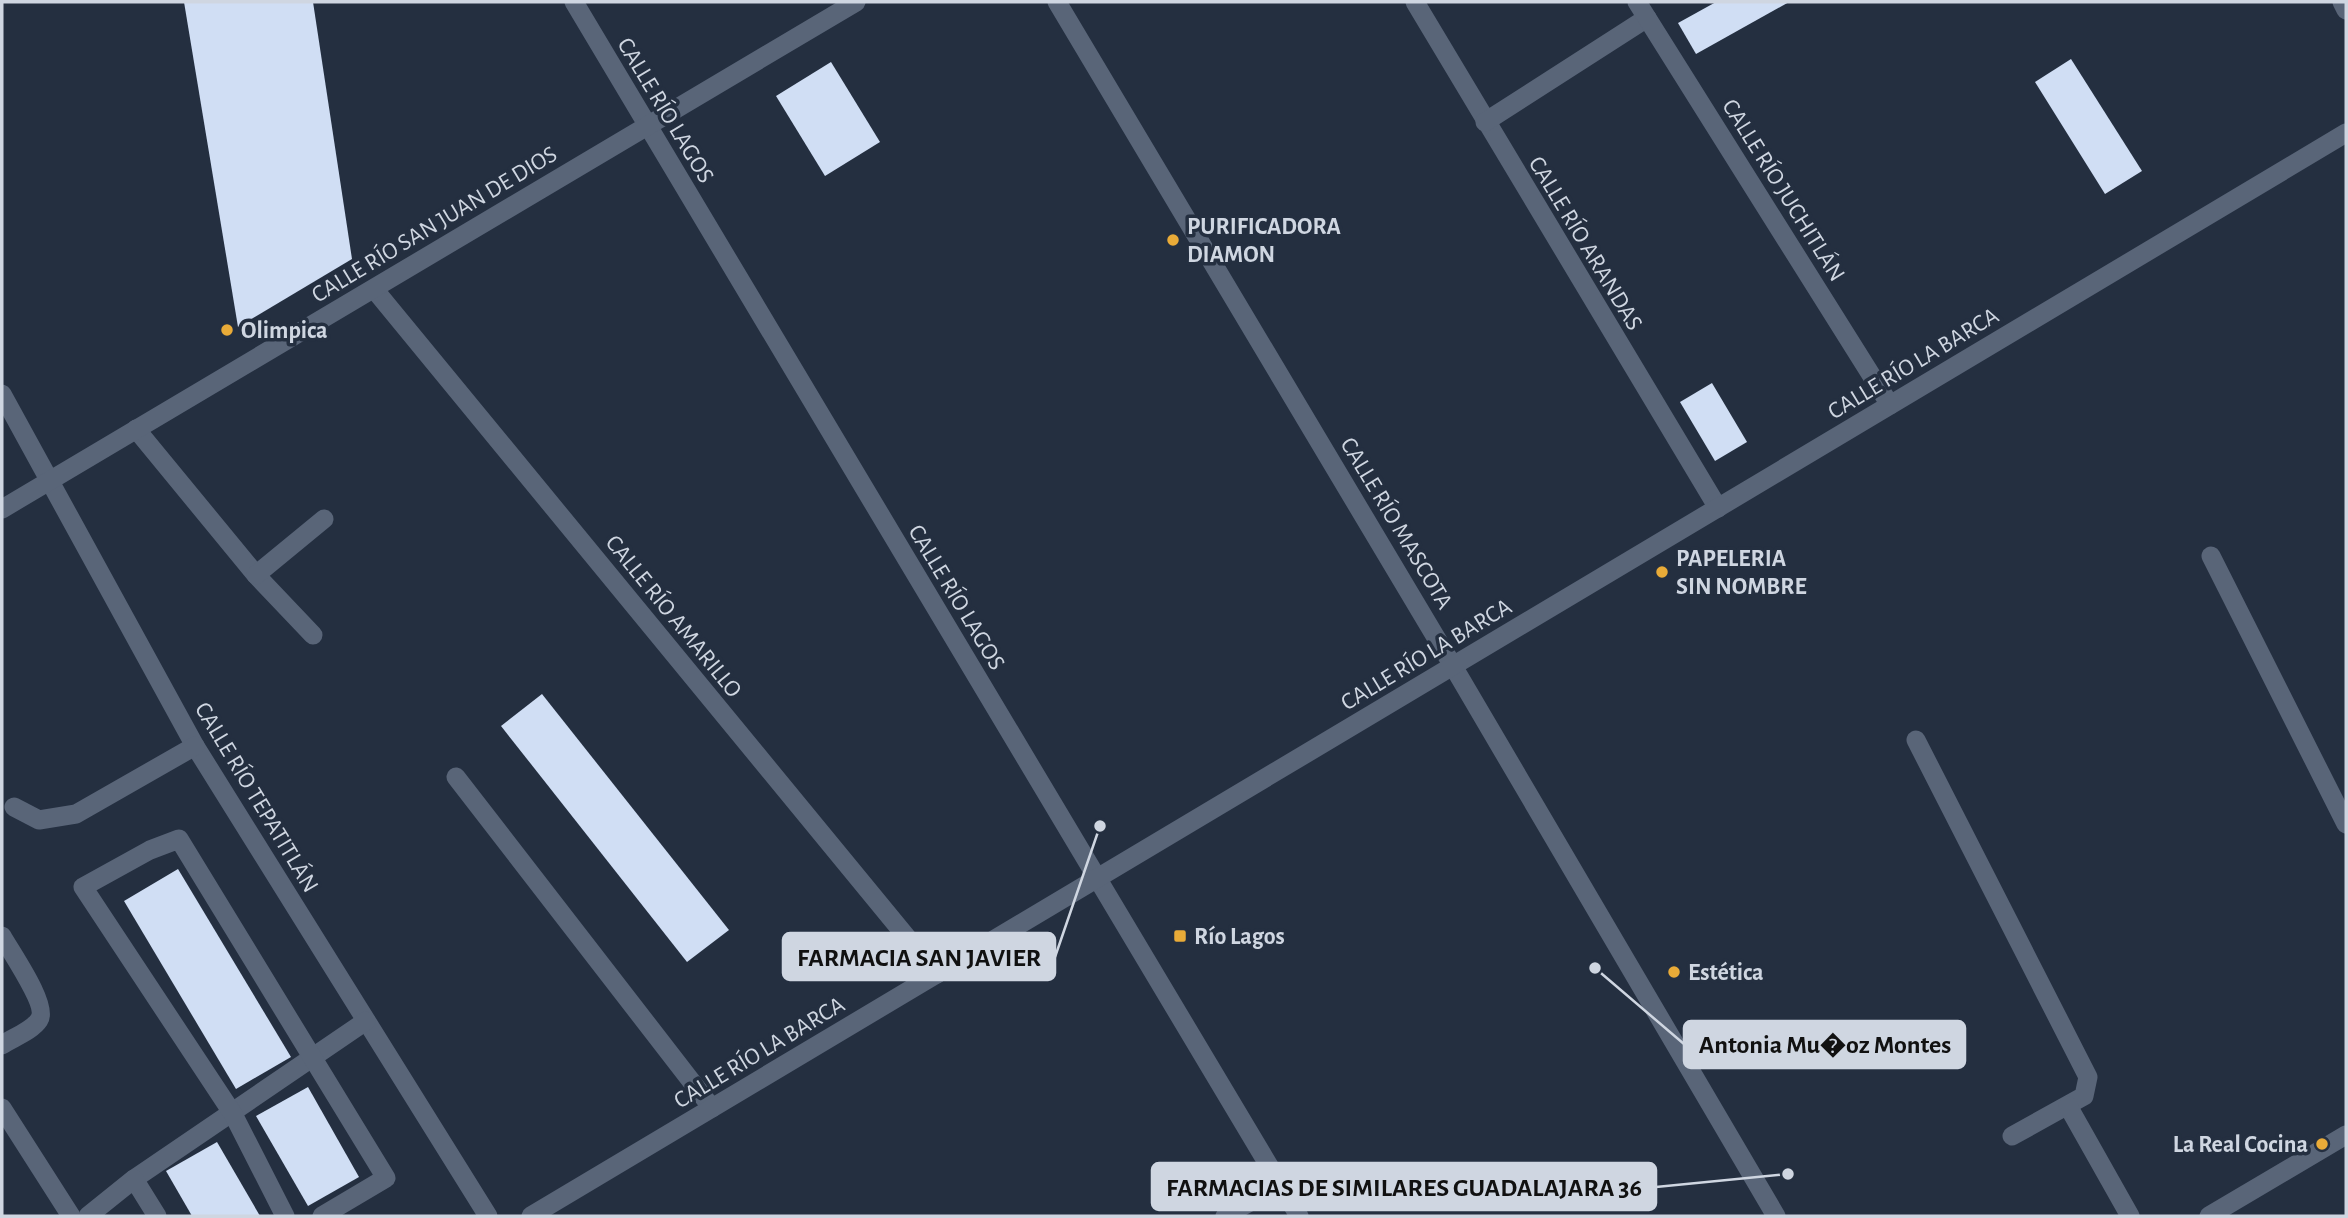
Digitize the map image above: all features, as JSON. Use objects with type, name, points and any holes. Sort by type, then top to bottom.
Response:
[{"type":"street","name":"CALLE RÍO LAGOS","points":[[574,2],[1299,1216]]},
{"type":"street","name":"CALLE RÍO SAN JUAN DE DIOS","points":[[2,509],[856,2]]},
{"type":"street","name":"CALLE RÍO MASCOTA","points":[[1057,2],[1453,666],[1776,1216]]},
{"type":"street","name":"CALLE RÍO ARANDAS","points":[[1415,2],[1718,508]]},
{"type":"street","points":[[2342,2],[2346,10]]},
{"type":"street","points":[[1485,122],[1642,10]]},
{"type":"street","name":"CALLE RÍO JUCHITLÁN","points":[[1642,10],[1890,405]]},
{"type":"street","name":"CALLE RÍO LA BARCA","points":[[531,1216],[2346,133]]},
{"type":"street","name":"CALLE RÍO AMARILLO","points":[[374,289],[937,974]]},
{"type":"street","name":"CALLE RÍO TEPATITLÁN","points":[[2,394],[52,480],[195,746],[488,1216]]},
{"type":"street","points":[[136,429],[256,575],[313,635]]},
{"type":"street","points":[[256,575],[324,519]]},
{"type":"street","points":[[2211,555],[2346,824]]},
{"type":"street","points":[[1916,740],[2086,1070],[2089,1084],[2084,1096],[2012,1136]]},
{"type":"street","points":[[14,807],[38,820],[76,814],[195,746]]},
{"type":"street","points":[[456,777],[712,1108]]},
{"type":"street","points":[[285,1216],[233,1114],[83,887],[150,850],[179,839],[386,1178],[322,1216]]},
{"type":"street","points":[[2,936],[36,996],[41,1012],[37,1023],[2,1045]]},
{"type":"street","points":[[88,1216],[134,1179],[366,1021]]},
{"type":"street","points":[[2068,1106],[2130,1216]]},
{"type":"street","points":[[2,1108],[71,1216]]},
{"type":"street","points":[[2209,1216],[2346,1135]]},
{"type":"street","points":[[134,1179],[158,1216]]},
{"type":"street","points":[[1225,1216],[1280,1185]]},
{"type":"building","points":[[184,2],[313,2],[352,259],[238,327]]},
{"type":"building","points":[[1716,2],[1789,2],[1696,54],[1678,23]]},
{"type":"building","points":[[2071,59],[2142,171],[2105,194],[2035,82]]},
{"type":"building","points":[[831,62],[880,142],[825,176],[776,96]]},
{"type":"building","points":[[1712,383],[1747,442],[1715,461],[1680,402]]},
{"type":"building","points":[[542,694],[729,930],[687,962],[501,726]]},
{"type":"building","points":[[178,869],[291,1057],[236,1089],[124,901]]},
{"type":"building","points":[[308,1087],[359,1177],[308,1206],[256,1116]]},
{"type":"building","points":[[217,1142],[260,1216],[192,1216],[166,1171]]},
{"type":"place","name":"PURIFICADORA DIAMON","points":[[1173,240]]},
{"type":"place","name":"Olimpica","points":[[227,330]]},
{"type":"place","name":"PAPELERIA SIN NOMBRE","points":[[1662,572]]},
{"type":"place","name":"FARMACIA SAN JAVIER","points":[[1100,826]]},
{"type":"place","name":"Río Lagos","points":[[1180,936]]},
{"type":"place","name":"Antonia Mu�oz Montes","points":[[1595,968]]},
{"type":"place","name":"Estética","points":[[1674,972]]},
{"type":"place","name":"La Real Cocina","points":[[2322,1144]]},
{"type":"place","name":"FARMACIAS DE SIMILARES GUADALAJARA 36","points":[[1788,1174]]}]
